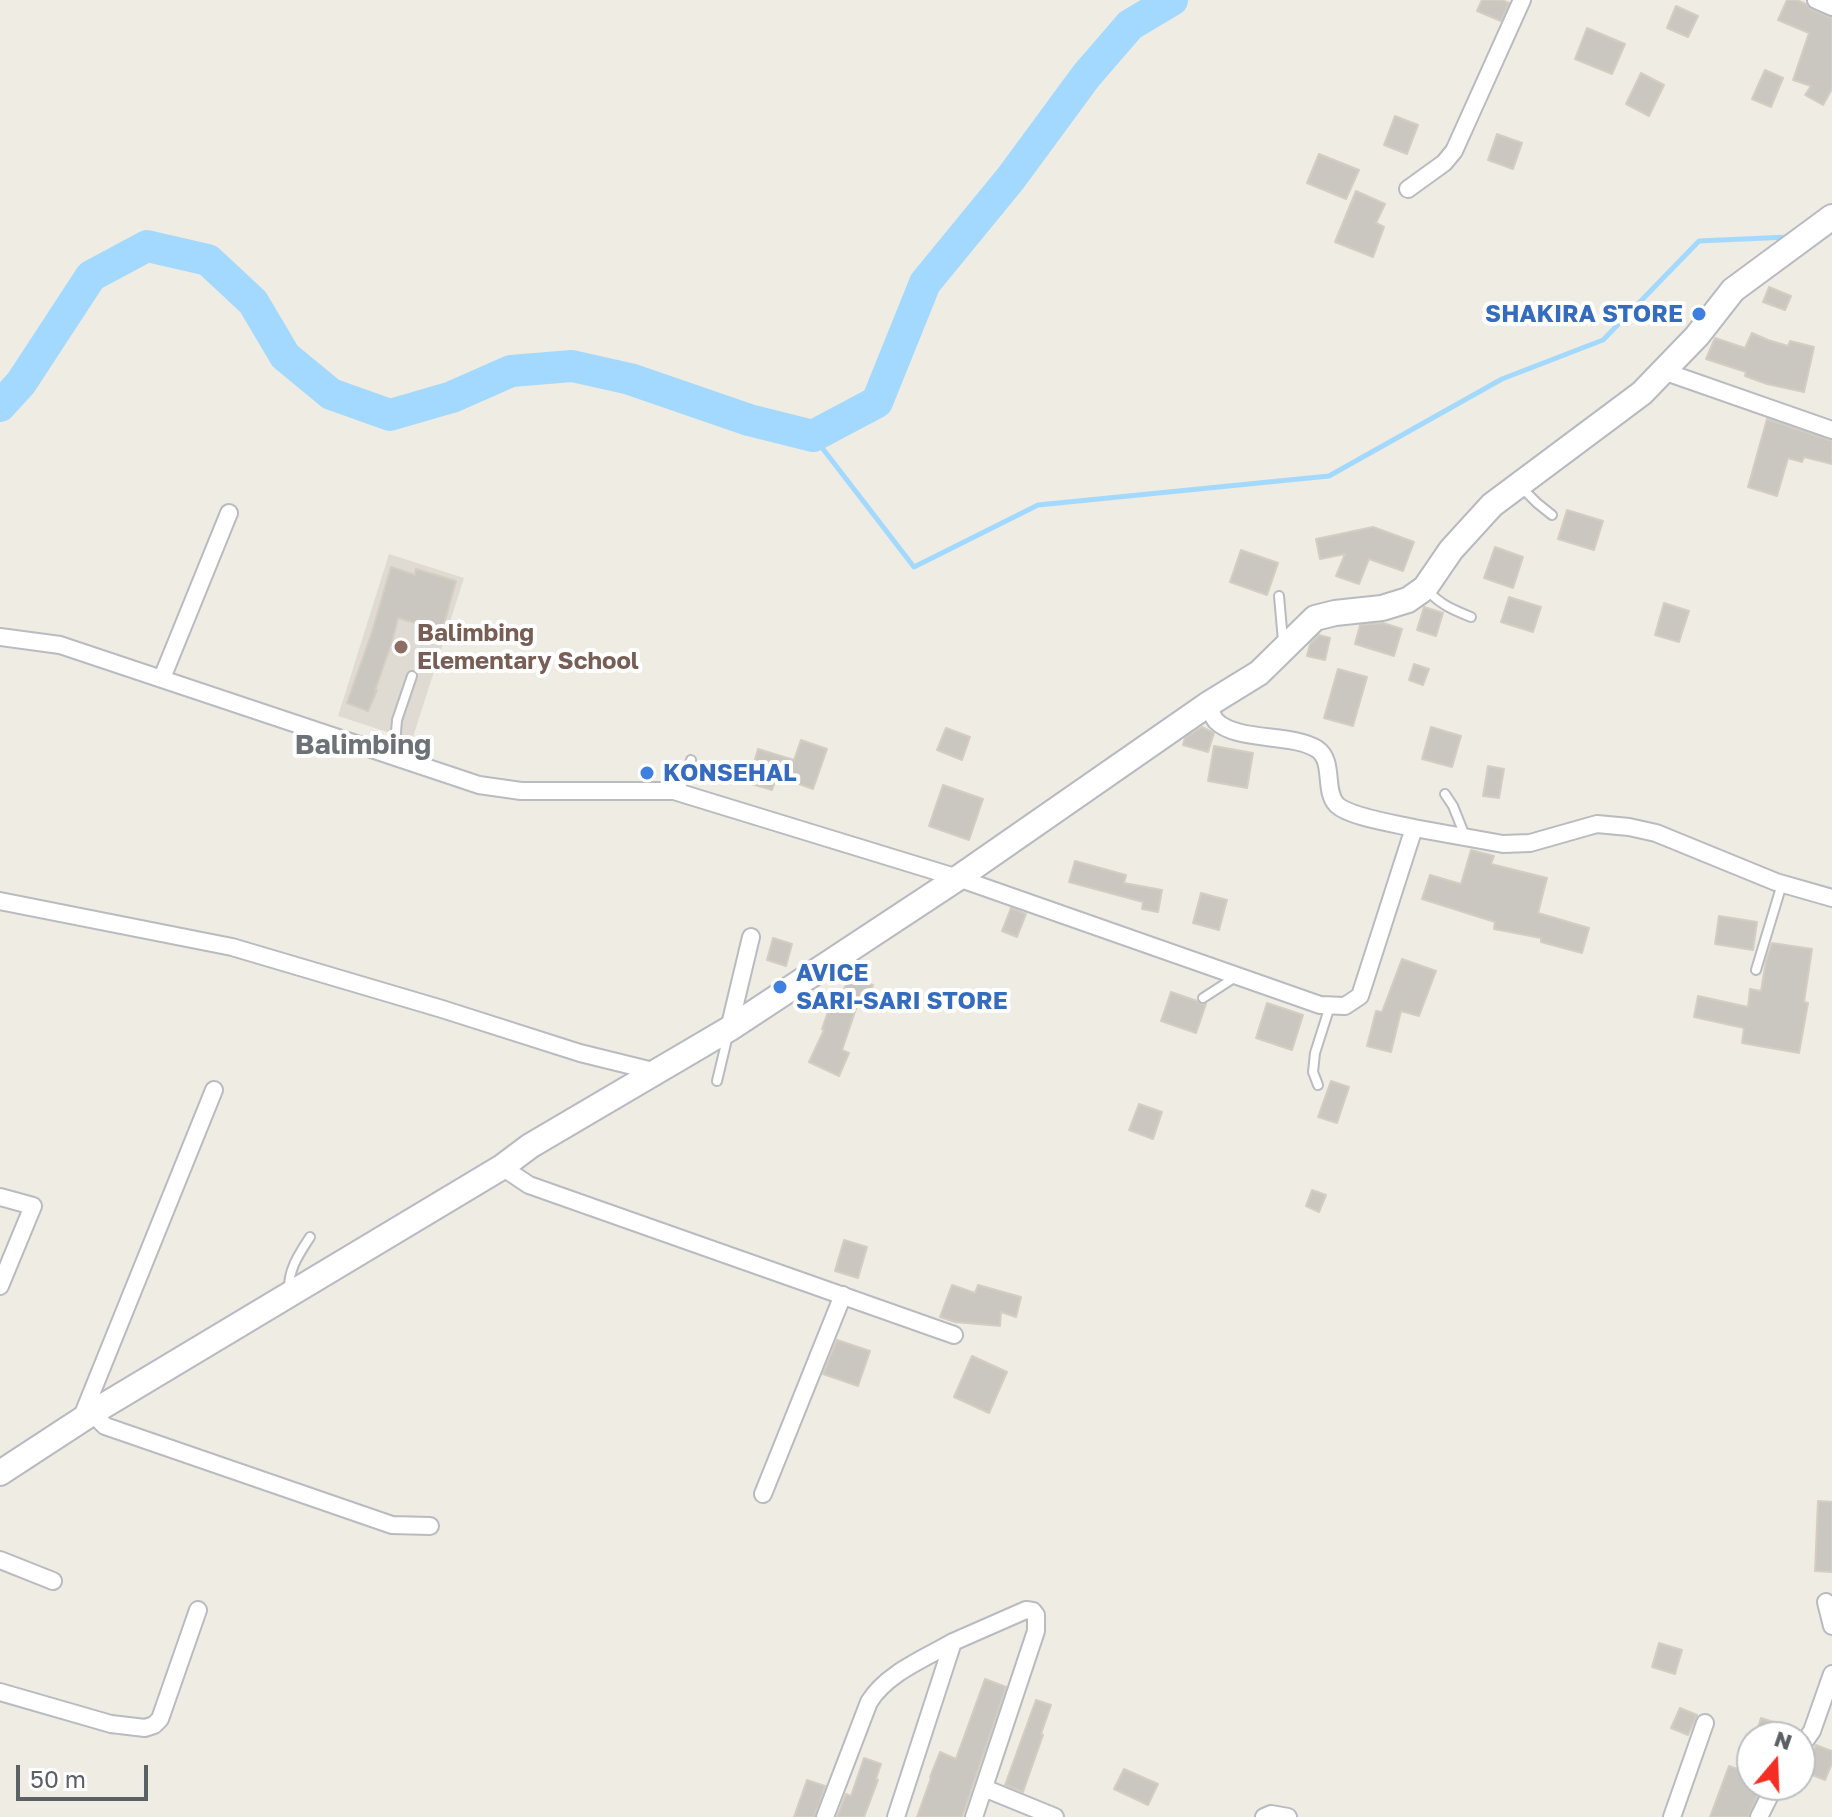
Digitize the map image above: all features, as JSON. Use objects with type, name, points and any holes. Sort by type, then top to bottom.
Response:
[{"type":"street","points":[[1408,189],[1444,163],[1454,151],[1522,0]]},
{"type":"street","points":[[1816,0],[1832,7]]},
{"type":"street","points":[[0,1473],[88,1416],[502,1167],[530,1146],[729,1029],[958,878],[1207,705],[1259,673],[1315,618],[1382,608],[1408,600],[1425,588],[1451,550],[1492,505],[1642,393],[1697,336],[1733,290],[1832,217]]},
{"type":"street","points":[[1663,371],[1832,430]]},
{"type":"street","points":[[162,678],[229,513]]},
{"type":"street","points":[[0,637],[60,645],[479,785],[521,791],[642,789],[679,792],[958,878],[1320,1005],[1345,1006],[1360,996],[1414,828]]},
{"type":"street","points":[[1207,705],[1216,721],[1229,730],[1308,745],[1320,751],[1326,763],[1332,799],[1344,810],[1414,828],[1503,844],[1530,843],[1597,824],[1629,827],[1656,833],[1782,884],[1832,898]]},
{"type":"street","points":[[0,901],[232,947],[580,1053],[657,1072]]},
{"type":"street","points":[[729,1029],[751,937]]},
{"type":"street","points":[[88,1416],[214,1090]]},
{"type":"street","points":[[502,1167],[529,1185],[954,1335]]},
{"type":"street","points":[[0,1197],[33,1206],[0,1286]]},
{"type":"street","points":[[763,1494],[843,1295]]},
{"type":"street","points":[[88,1416],[105,1426],[392,1525],[430,1526]]},
{"type":"street","points":[[0,1560],[53,1581]]},
{"type":"street","points":[[1826,1602],[1832,1626]]},
{"type":"street","points":[[0,1692],[111,1724],[145,1728],[154,1725],[160,1719],[198,1610]]},
{"type":"street","points":[[825,1817],[869,1702],[877,1689],[953,1642],[1026,1610],[1033,1611],[1036,1631],[974,1817]]},
{"type":"street","points":[[896,1817],[953,1642]]},
{"type":"street","points":[[1816,1721],[1832,1674]]},
{"type":"street","points":[[1672,1817],[1705,1723]]},
{"type":"street","points":[[984,1788],[1055,1817]]},
{"type":"street","points":[[1264,1817],[1271,1814],[1288,1817]]},
{"type":"lane","points":[[1519,486],[1552,515]]},
{"type":"lane","points":[[1425,588],[1451,609],[1471,617]]},
{"type":"lane","points":[[1279,596],[1284,646]]},
{"type":"lane","points":[[394,756],[397,720],[412,676]]},
{"type":"lane","points":[[679,792],[691,760]]},
{"type":"lane","points":[[1445,794],[1465,837]]},
{"type":"lane","points":[[1756,970],[1782,884]]},
{"type":"lane","points":[[1203,998],[1237,975]]},
{"type":"lane","points":[[1318,1085],[1313,1072],[1315,1053],[1331,1005]]},
{"type":"lane","points":[[717,1081],[729,1029]]},
{"type":"lane","points":[[289,1295],[288,1279],[310,1237]]},
{"type":"shaded area","name":"Balimbing Elementary School","points":[[389,554],[464,578],[412,740],[338,716]]},
{"type":"building","points":[[1482,0],[1509,3],[1501,21],[1477,11]]},
{"type":"building","points":[[1787,0],[1797,0],[1832,18],[1832,89],[1823,105],[1805,95],[1811,86],[1793,80],[1809,33],[1778,20]]},
{"type":"building","points":[[1676,6],[1698,16],[1688,37],[1667,28]]},
{"type":"building","points":[[1587,28],[1625,44],[1612,74],[1575,59]]},
{"type":"building","points":[[1765,70],[1783,78],[1771,107],[1752,99]]},
{"type":"building","points":[[1641,73],[1664,85],[1649,116],[1626,104]]},
{"type":"building","points":[[1395,116],[1418,125],[1407,154],[1384,145]]},
{"type":"building","points":[[1497,134],[1522,143],[1513,169],[1488,160]]},
{"type":"building","points":[[1319,154],[1359,170],[1346,199],[1307,183]]},
{"type":"building","points":[[1356,191],[1385,204],[1376,223],[1384,227],[1373,257],[1335,242]]},
{"type":"building","points":[[1769,287],[1791,296],[1785,310],[1763,302]]},
{"type":"building","points":[[1752,333],[1788,346],[1790,341],[1814,347],[1804,392],[1767,384],[1745,376],[1746,372],[1706,359],[1715,338],[1745,348]]},
{"type":"building","points":[[1767,419],[1832,441],[1832,464],[1804,457],[1802,462],[1788,458],[1777,496],[1748,487]]},
{"type":"building","points":[[1567,510],[1603,521],[1594,550],[1558,539]]},
{"type":"building","points":[[1373,527],[1414,542],[1403,571],[1369,559],[1359,584],[1336,576],[1345,554],[1320,559],[1316,539]]},
{"type":"building","points":[[1495,547],[1523,557],[1513,588],[1484,578]]},
{"type":"building","points":[[1241,550],[1278,563],[1267,595],[1230,582]]},
{"type":"building","points":[[391,567],[415,575],[416,569],[456,581],[442,631],[398,618],[368,711],[347,703]]},
{"type":"building","points":[[1509,597],[1541,607],[1533,632],[1501,622]]},
{"type":"building","points":[[1664,603],[1689,611],[1679,642],[1655,635]]},
{"type":"building","points":[[1424,607],[1443,613],[1436,636],[1417,630]]},
{"type":"building","points":[[1383,623],[1402,629],[1394,656],[1355,644],[1360,625]]},
{"type":"building","points":[[1319,635],[1330,638],[1325,660],[1307,656],[1310,644]]},
{"type":"building","points":[[1414,664],[1429,669],[1423,685],[1409,680]]},
{"type":"building","points":[[1338,669],[1367,677],[1353,726],[1324,718]]},
{"type":"building","points":[[1202,727],[1214,733],[1208,752],[1183,745],[1185,738]]},
{"type":"building","points":[[1431,727],[1461,736],[1452,767],[1422,759]]},
{"type":"building","points":[[946,728],[970,737],[962,760],[937,750]]},
{"type":"building","points":[[801,740],[827,749],[813,789],[777,776],[772,790],[748,783],[758,749],[794,760]]},
{"type":"building","points":[[1214,746],[1253,753],[1247,788],[1208,781]]},
{"type":"building","points":[[1488,766],[1504,769],[1499,798],[1483,796]]},
{"type":"building","points":[[943,785],[983,799],[969,840],[929,826]]},
{"type":"building","points":[[1471,850],[1494,856],[1491,864],[1547,878],[1538,913],[1589,928],[1582,953],[1541,942],[1541,938],[1494,929],[1495,922],[1422,899],[1430,875],[1461,884]]},
{"type":"building","points":[[1075,861],[1126,875],[1124,883],[1162,890],[1158,912],[1142,909],[1143,902],[1069,882]]},
{"type":"building","points":[[1201,893],[1227,900],[1219,930],[1193,923]]},
{"type":"building","points":[[1011,908],[1026,914],[1017,937],[1002,931]]},
{"type":"building","points":[[1719,916],[1757,922],[1753,950],[1715,944]]},
{"type":"building","points":[[773,938],[792,944],[786,966],[767,960]]},
{"type":"building","points":[[1772,943],[1812,949],[1804,1002],[1808,1003],[1799,1053],[1742,1043],[1744,1028],[1694,1017],[1698,996],[1748,1007],[1750,989],[1761,991]]},
{"type":"building","points":[[1402,959],[1436,971],[1419,1016],[1401,1011],[1391,1052],[1367,1046],[1376,1011],[1382,1012]]},
{"type":"building","points":[[849,976],[873,985],[867,1000],[860,997],[842,1050],[849,1053],[839,1076],[809,1062],[824,1030],[829,1009],[836,1011]]},
{"type":"building","points":[[1171,992],[1206,1004],[1196,1033],[1161,1021]]},
{"type":"building","points":[[1267,1003],[1303,1015],[1292,1050],[1256,1038]]},
{"type":"building","points":[[1331,1081],[1349,1087],[1337,1123],[1318,1117]]},
{"type":"building","points":[[1139,1104],[1162,1112],[1153,1139],[1129,1130]]},
{"type":"building","points":[[1312,1190],[1326,1195],[1319,1212],[1306,1206]]},
{"type":"building","points":[[844,1240],[867,1247],[858,1278],[835,1271]]},
{"type":"building","points":[[952,1285],[975,1293],[978,1285],[1021,1297],[1016,1317],[1001,1312],[1000,1326],[955,1322],[940,1317]]},
{"type":"building","points":[[837,1340],[870,1351],[858,1386],[823,1374]]},
{"type":"building","points":[[972,1356],[1007,1372],[989,1413],[954,1397]]},
{"type":"building","points":[[1818,1501],[1832,1502],[1832,1572],[1815,1571]]},
{"type":"building","points":[[1659,1643],[1682,1650],[1675,1674],[1652,1667]]},
{"type":"building","points":[[985,1679],[1006,1687],[962,1817],[917,1817],[940,1752],[956,1759]]},
{"type":"building","points":[[1036,1700],[1051,1705],[1023,1792],[1005,1785]]},
{"type":"building","points":[[1680,1708],[1697,1715],[1688,1735],[1671,1728]]},
{"type":"building","points":[[1816,1745],[1832,1751],[1832,1763],[1825,1780],[1816,1776]]},
{"type":"building","points":[[864,1758],[881,1764],[864,1817],[837,1817],[846,1794],[851,1796]]},
{"type":"building","points":[[1729,1766],[1736,1768],[1736,1801],[1755,1801],[1748,1817],[1710,1817]]},
{"type":"building","points":[[1124,1769],[1158,1784],[1148,1805],[1114,1789]]},
{"type":"building","points":[[807,1780],[825,1786],[814,1817],[794,1817]]},
{"type":"waterway","points":[[0,406],[21,383],[91,276],[147,246],[208,260],[253,302],[285,356],[331,394],[390,415],[452,397],[511,371],[572,366],[630,379],[749,420],[813,436],[877,402],[925,283],[1011,178],[1086,76],[1130,25],[1172,0]]},
{"type":"waterway","points":[[813,436],[914,567],[1038,505],[1329,476],[1502,379],[1603,340],[1699,241],[1788,237]]},
{"type":"place","name":"SHAKIRA STORE","points":[[1699,314]]},
{"type":"place","name":"Balimbing Elementary School","points":[[401,647]]},
{"type":"place","name":"KONSEHAL","points":[[647,773]]},
{"type":"place","name":"AVICE SARI-SARI STORE","points":[[780,987]]},
{"type":"district","name":"Balimbing","points":[[363,745]]}]
